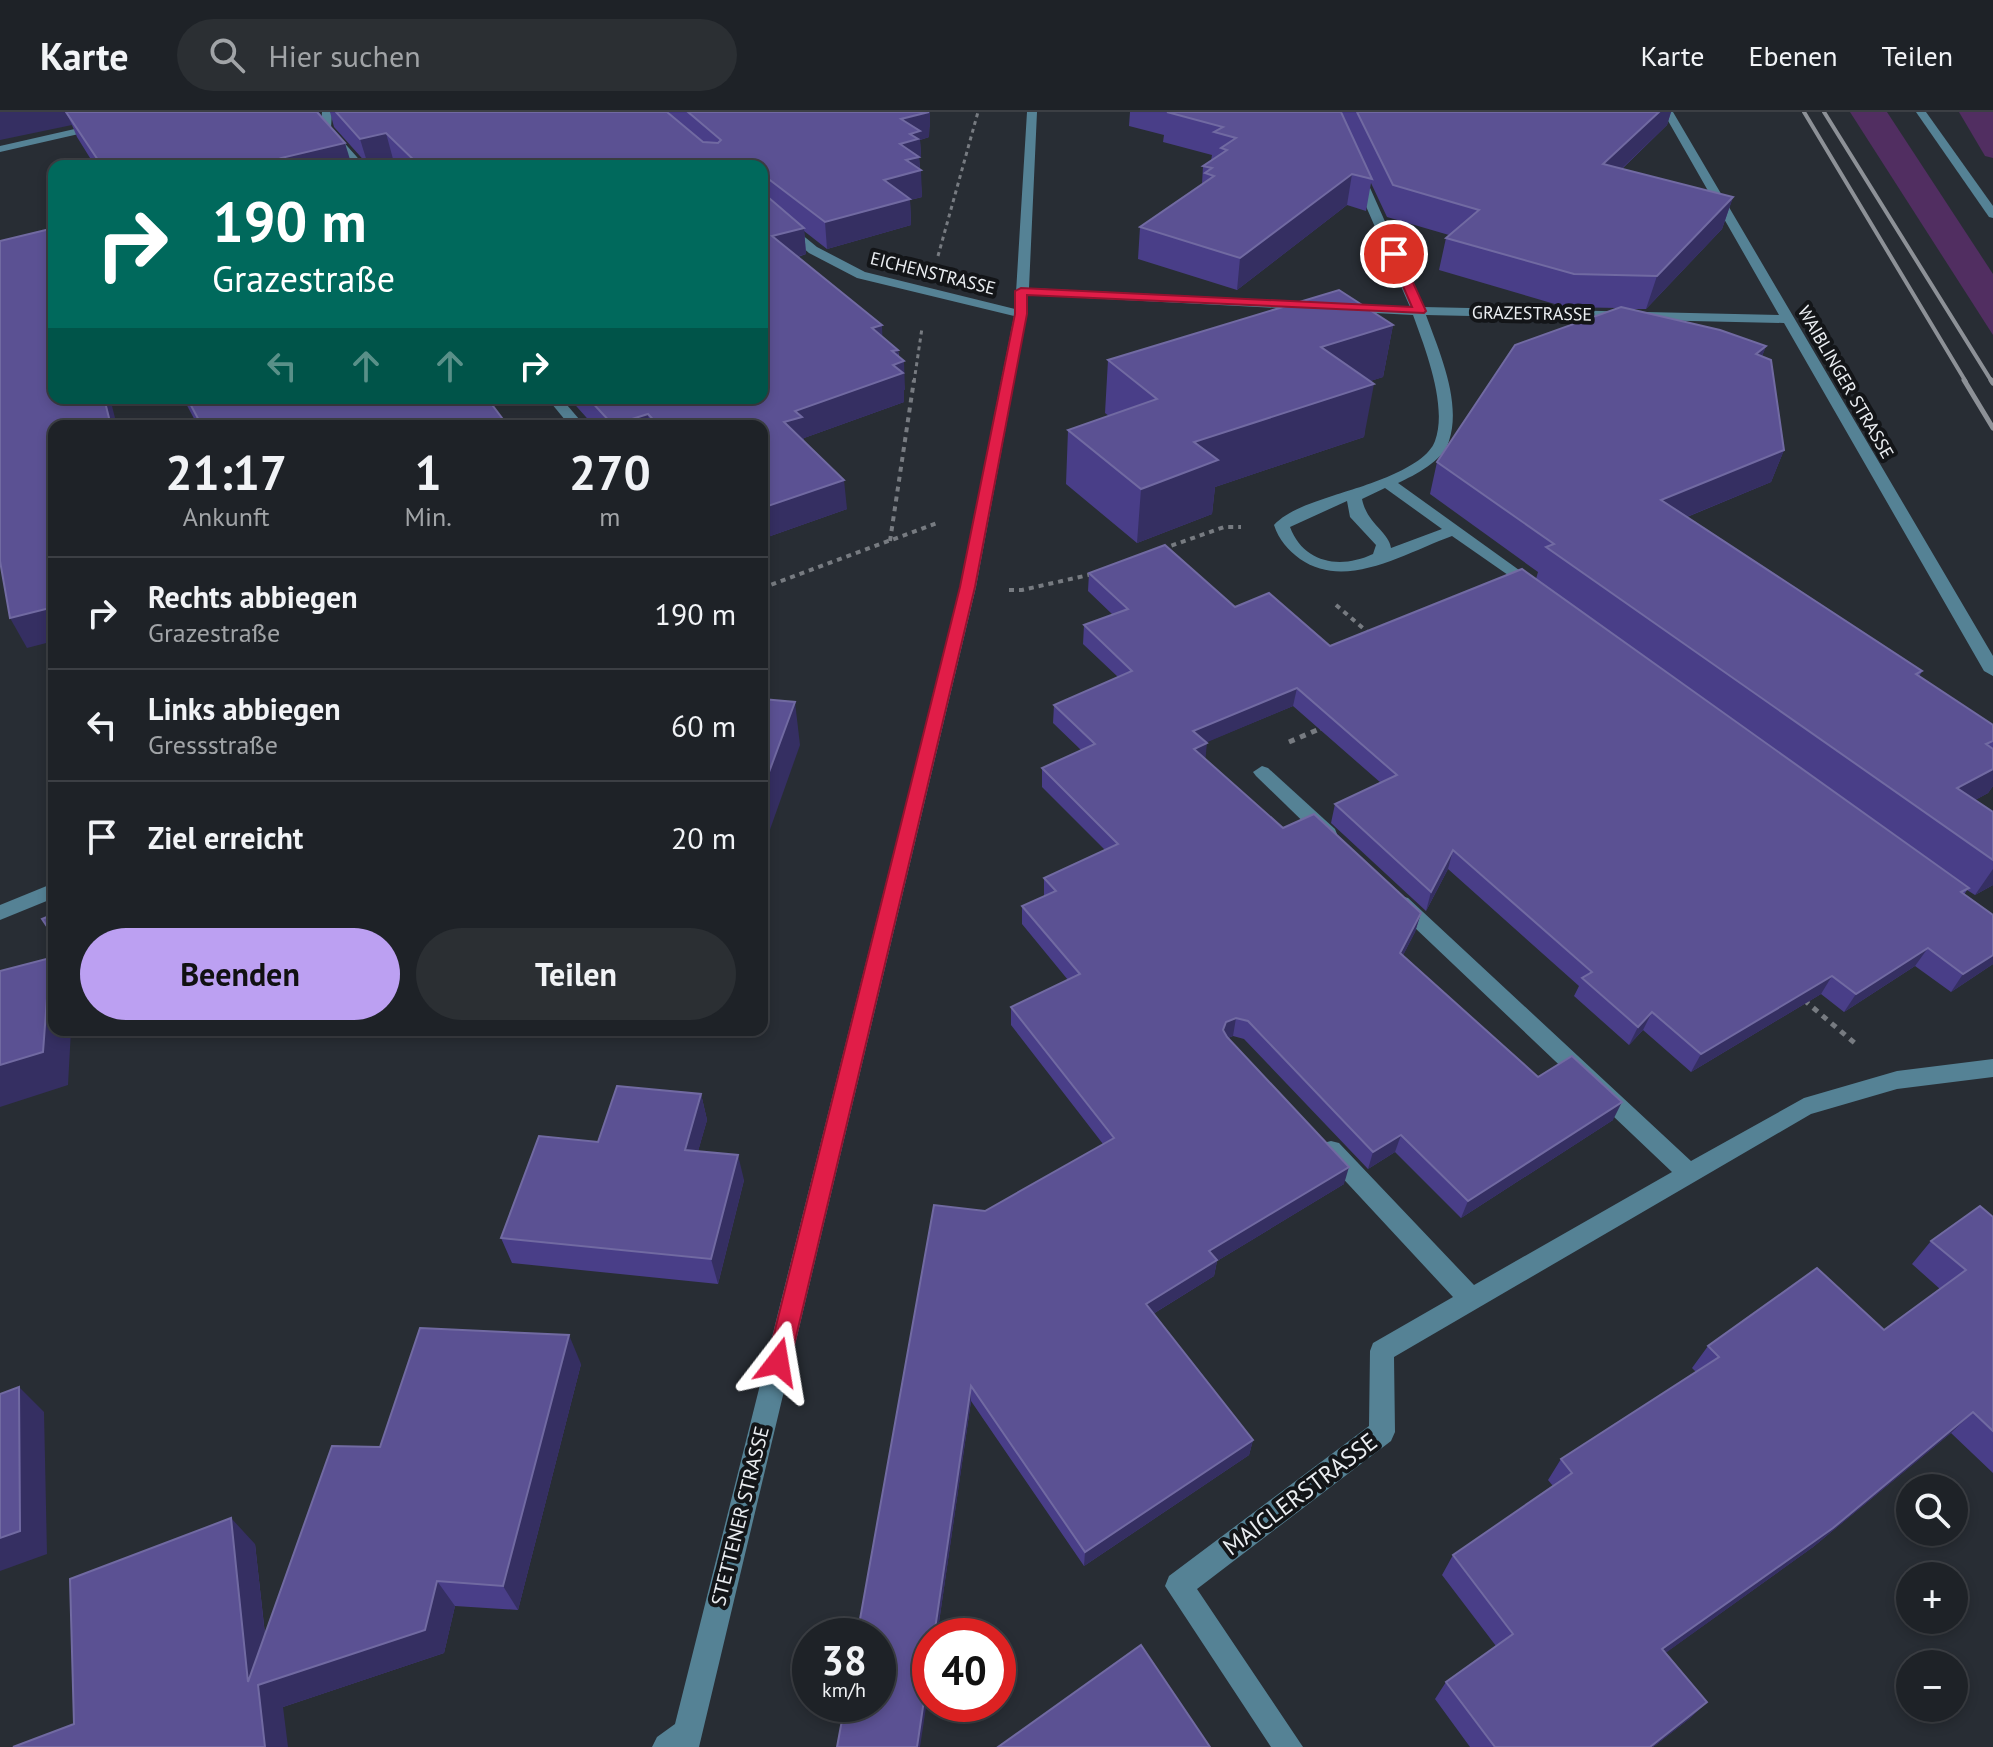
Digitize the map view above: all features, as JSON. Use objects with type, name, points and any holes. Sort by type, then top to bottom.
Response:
[{"type":"street","points":[[327,112],[326,128],[354,160]]},
{"type":"street","name":"STETTENER STRASSE","points":[[679,1742],[968,587],[1021,314],[1032,112]]},
{"type":"street","name":"WAIBLINGER STRASSE","points":[[1668,112],[1993,671]]},
{"type":"street","points":[[1921,112],[1993,214]]},
{"type":"street","points":[[0,149],[110,125]]},
{"type":"street","points":[[1350,155],[1420,311],[1447,415],[1442,444],[1415,468],[1300,512],[1282,525],[1286,540],[1321,566],[1339,570],[1363,566],[1454,530]]},
{"type":"street","name":"EICHENSTRASSE","points":[[768,211],[813,250],[861,275],[1021,314]]},
{"type":"street","name":"GRAZESTRASSE","points":[[1021,291],[1420,311],[1788,319]]},
{"type":"street","points":[[559,404],[573,420]]},
{"type":"street","points":[[1385,481],[1543,595]]},
{"type":"street","points":[[1360,491],[1354,499],[1358,517],[1384,544],[1380,557]]},
{"type":"street","points":[[1262,772],[1343,848]]},
{"type":"street","points":[[1389,892],[1689,1174]]},
{"type":"street","points":[[0,913],[48,893]]},
{"type":"street","name":"MAICLERSTRASSE","points":[[1288,1747],[1179,1586],[1382,1432],[1382,1351],[1804,1107],[1897,1080],[1993,1068]]},
{"type":"street","points":[[1320,1138],[1470,1298]]},
{"type":"path","points":[[1154,552],[1224,527],[1282,525]]},
{"type":"path","points":[[768,586],[890,541]]},
{"type":"path","points":[[1329,568],[1322,587],[1330,601],[1379,642]]},
{"type":"path","points":[[968,587],[1022,590],[1098,572]]},
{"type":"path","points":[[1262,772],[1248,760],[1331,724]]},
{"type":"path","points":[[1801,998],[1897,1080]]},
{"type":"shaded area","points":[[1850,112],[1887,112],[1993,274],[1993,335]]},
{"type":"shaded area","points":[[1959,112],[1993,112],[1993,158],[1985,156]]},
{"type":"building","points":[[66,112],[317,112],[345,143],[281,158],[283,160],[98,160]]},
{"type":"building","points":[[336,112],[667,112],[703,142],[718,143],[721,140],[688,112],[929,112],[901,119],[920,131],[910,134],[918,139],[900,144],[919,157],[906,160],[921,170],[884,180],[910,199],[825,222],[768,179],[768,160],[414,160],[386,133],[360,139]]},
{"type":"building","points":[[1167,112],[1341,112],[1372,179],[1352,174],[1240,258],[1140,227],[1214,176],[1205,173],[1212,168],[1203,166],[1227,150],[1221,148],[1236,138],[1214,132],[1223,127]]},
{"type":"building","points":[[1357,112],[1659,112],[1603,164],[1733,197],[1657,276],[1574,274],[1446,238],[1479,210],[1393,185]]},
{"type":"building","points":[[768,197],[804,228],[772,236],[882,325],[872,328],[898,350],[892,351],[904,361],[893,365],[903,373],[795,411],[802,417],[784,422],[844,480],[768,506],[768,420],[654,420],[648,414],[629,420],[608,420],[594,404],[768,404]]},
{"type":"building","points":[[48,229],[48,404],[106,404],[110,420],[48,420],[48,608],[10,618],[0,561],[0,241]]},
{"type":"building","points":[[1339,290],[1393,325],[1321,347],[1374,384],[1194,442],[1218,460],[1141,489],[1068,430],[1157,399],[1108,360]]},
{"type":"building","points":[[1621,307],[1720,330],[1766,346],[1756,354],[1771,360],[1784,450],[1661,500],[1922,671],[1916,674],[1993,725],[1993,741],[1986,744],[1993,749],[1993,769],[1957,788],[1993,812],[1993,860],[1546,547],[1554,544],[1437,462],[1515,345]]},
{"type":"building","points":[[190,404],[492,404],[504,420],[199,420]]},
{"type":"building","points":[[1165,545],[1235,607],[1269,593],[1330,646],[1522,569],[1969,888],[1961,892],[1993,915],[1993,955],[1963,974],[1928,948],[1856,994],[1832,976],[1701,1054],[1652,1012],[1638,1027],[1582,978],[1592,972],[1453,850],[1431,892],[1335,804],[1397,775],[1297,688],[1193,731],[1207,743],[1194,749],[1283,828],[1314,814],[1421,913],[1400,953],[1538,1077],[1572,1056],[1622,1102],[1468,1201],[1401,1135],[1373,1152],[1248,1021],[1236,1018],[1226,1022],[1223,1030],[1227,1037],[1349,1167],[1209,1251],[1217,1260],[1146,1304],[1253,1440],[1085,1552],[971,1386],[937,1618],[912,1618],[912,1722],[921,1722],[917,1747],[837,1747],[842,1722],[896,1722],[896,1618],[860,1618],[934,1205],[985,1211],[1114,1138],[1011,1007],[1080,974],[1022,906],[1056,891],[1044,878],[1118,844],[1042,768],[1095,744],[1054,705],[1132,671],[1084,625],[1128,609],[1089,573]]},
{"type":"building","points":[[768,700],[795,702],[768,775]]},
{"type":"building","points":[[48,959],[43,1052],[0,1065],[0,971]]},
{"type":"building","points":[[617,1086],[701,1094],[685,1150],[738,1155],[711,1259],[501,1238],[539,1136],[598,1142]]},
{"type":"building","points":[[1980,1206],[1993,1217],[1993,1431],[1973,1412],[1833,1528],[1662,1649],[1707,1702],[1650,1747],[1495,1747],[1446,1682],[1513,1634],[1453,1555],[1572,1473],[1561,1459],[1719,1357],[1708,1346],[1817,1268],[1884,1330],[1966,1270],[1931,1241]]},
{"type":"building","points":[[420,1328],[569,1335],[503,1586],[437,1581],[425,1630],[258,1685],[265,1747],[13,1747],[74,1724],[70,1579],[231,1518],[248,1682],[332,1446],[380,1447]]},
{"type":"building","points":[[19,1387],[20,1531],[0,1538],[0,1394]]},
{"type":"building","points":[[1141,1645],[1210,1747],[998,1747]]},
{"type":"railway","points":[[1804,112],[1966,382]]},
{"type":"railway","points":[[1824,112],[1992,382]]},
{"type":"railway","points":[[1964,380],[1993,428]]},
{"type":"route","points":[[778,1362],[968,587],[1021,314],[1021,291],[1420,311],[1394,254]]}]
